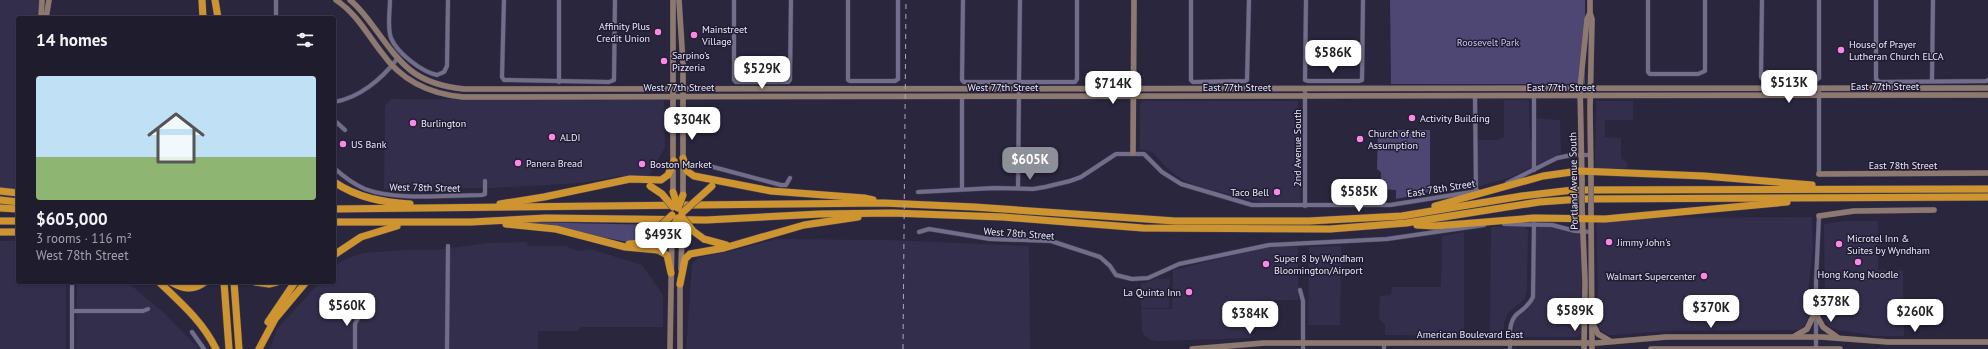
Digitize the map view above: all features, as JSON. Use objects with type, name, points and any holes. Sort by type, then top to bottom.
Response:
[{"type":"highway","points":[[202,0],[203,16]]},
{"type":"highway","points":[[214,0],[214,16]]},
{"type":"highway","points":[[214,0],[218,16]]},
{"type":"highway","points":[[683,158],[686,171],[694,176],[771,191],[864,198],[883,203]]},
{"type":"highway","points":[[468,209],[544,197],[630,179],[661,180],[668,175],[674,161]]},
{"type":"highway","points":[[1402,216],[1543,176],[1582,171],[1704,176],[1850,189]]},
{"type":"highway","points":[[617,182],[636,182],[650,186],[662,194],[693,231],[704,239],[724,245],[732,245]]},
{"type":"highway","points":[[336,183],[352,192],[380,202],[468,209],[883,203],[974,207],[1175,221],[1309,221],[1402,216],[1522,196],[1573,190],[1988,189]]},
{"type":"highway","points":[[617,244],[636,244],[647,239],[712,186],[722,183],[734,183]]},
{"type":"highway","points":[[673,189],[682,236]]},
{"type":"highway","points":[[0,191],[16,193]]},
{"type":"highway","points":[[672,229],[683,195]]},
{"type":"highway","points":[[1390,225],[1435,226],[1534,218],[1591,219],[1823,198]]},
{"type":"highway","points":[[336,222],[471,222],[546,218],[706,220],[827,214],[892,213],[1002,217],[1143,228],[1205,230],[1330,229],[1390,225],[1539,202],[1567,200],[1988,198]]},
{"type":"highway","points":[[0,200],[16,202]]},
{"type":"highway","points":[[0,208],[16,209]]},
{"type":"highway","points":[[336,209],[460,208]]},
{"type":"highway","points":[[680,284],[687,256],[696,252],[732,245],[804,225],[892,213]]},
{"type":"highway","points":[[0,221],[16,221]]},
{"type":"highway","points":[[471,222],[556,229],[625,247],[658,250],[664,252],[669,259],[671,273]]},
{"type":"highway","points":[[336,254],[361,237],[407,223]]},
{"type":"highway","points":[[0,232],[16,232]]},
{"type":"highway","points":[[161,284],[190,311],[206,330],[216,349]]},
{"type":"highway","points":[[174,284],[181,288],[191,288],[200,284]]},
{"type":"highway","points":[[224,284],[229,349]]},
{"type":"highway","points":[[234,284],[239,349]]},
{"type":"highway","points":[[259,349],[272,314],[294,284]]},
{"type":"highway","points":[[259,349],[276,319],[304,284]]},
{"type":"street","points":[[41,16],[42,0]]},
{"type":"street","points":[[46,16],[49,0]]},
{"type":"street","points":[[276,0],[276,16]]},
{"type":"street","name":"West 77th Street","points":[[336,0],[347,8],[358,20],[392,66],[422,87],[449,96],[1134,96]]},
{"type":"street","points":[[347,8],[351,0]]},
{"type":"street","name":"West 77th Street","points":[[351,0],[372,24],[397,59],[420,77],[441,85],[464,89],[1134,89]]},
{"type":"street","points":[[390,0],[391,38],[397,48],[420,68],[437,75],[444,72],[447,66],[448,0]]},
{"type":"street","points":[[504,0],[502,77],[504,80],[559,82],[609,82],[614,80],[615,0]]},
{"type":"street","points":[[559,82],[560,0]]},
{"type":"street","points":[[673,189],[674,0]]},
{"type":"street","points":[[679,0],[683,89],[683,195]]},
{"type":"street","points":[[734,0],[734,80],[736,82],[788,82],[790,80],[791,0]]},
{"type":"street","points":[[848,0],[848,80],[895,81],[898,79],[898,0]]},
{"type":"street","points":[[963,0],[962,80],[964,82],[1075,82],[1077,79],[1077,0]]},
{"type":"street","points":[[1019,82],[1020,0]]},
{"type":"street","points":[[918,192],[962,189],[1033,189],[1070,181],[1081,176],[1116,154],[1133,153],[1134,0]]},
{"type":"street","points":[[1191,0],[1191,80],[1245,82],[1247,80],[1248,0]]},
{"type":"street","points":[[1306,0],[1305,80],[1308,82],[1359,82],[1362,80],[1362,0]]},
{"type":"street","name":"Portland Avenue South","points":[[1590,0],[1590,13],[1592,19],[1590,88],[1592,346]]},
{"type":"street","points":[[1648,0],[1648,72],[1650,74],[1698,74],[1705,71],[1705,0]]},
{"type":"street","points":[[1762,0],[1761,78],[1764,81],[1815,81],[1817,80],[1819,0]]},
{"type":"street","points":[[1876,0],[1876,79],[1879,82],[1988,80]]},
{"type":"street","points":[[1932,81],[1933,0]]},
{"type":"street","name":"Portland Avenue South","points":[[1584,346],[1580,88],[1587,19],[1590,13]]},
{"type":"street","points":[[336,102],[343,100],[366,89],[392,66],[397,59]]},
{"type":"street","name":"East 77th Street","points":[[1134,89],[1305,90],[1590,88],[1988,95]]},
{"type":"street","name":"East 77th Street","points":[[1134,96],[1590,96],[1988,88]]},
{"type":"street","points":[[1018,188],[1019,89]]},
{"type":"street","points":[[1197,96],[1198,92],[1234,92],[1242,89]]},
{"type":"street","name":"2nd Avenue South","points":[[1305,90],[1305,206]]},
{"type":"street","points":[[1818,174],[1819,92]]},
{"type":"street","points":[[1475,96],[1476,191]]},
{"type":"street","points":[[1534,96],[1534,170]]},
{"type":"street","points":[[962,97],[962,189]]},
{"type":"street","points":[[336,122],[345,130]]},
{"type":"street","name":"East 78th Street","points":[[1133,153],[1147,155],[1171,179],[1189,188],[1252,205],[1305,206],[1390,205],[1476,191],[1510,182],[1557,158],[1591,155]]},
{"type":"street","points":[[702,164],[781,185],[786,185],[790,178]]},
{"type":"street","name":"West 78th Street","points":[[336,170],[348,179],[364,188],[392,196],[482,195],[486,194],[485,181]]},
{"type":"street","name":"East 78th Street","points":[[1818,174],[1988,174]]},
{"type":"street","points":[[1816,349],[1819,216],[1854,211],[1934,210]]},
{"type":"street","name":"West 78th Street","points":[[919,232],[929,230],[990,239],[1051,241],[1100,257],[1110,266],[1116,275],[1132,279],[1148,278],[1179,264],[1269,244],[1353,242],[1418,236],[1494,224],[1534,224]]},
{"type":"street","points":[[1510,346],[1511,324],[1514,319],[1527,307],[1533,297],[1534,224],[1552,225],[1583,232],[1592,232]]},
{"type":"street","points":[[669,349],[672,229]]},
{"type":"street","points":[[680,348],[682,236]]},
{"type":"street","points":[[447,349],[448,246]]},
{"type":"street","points":[[72,284],[72,349]]},
{"type":"street","points":[[1300,290],[1303,301],[1303,346]]},
{"type":"street","points":[[72,311],[143,312],[148,309]]},
{"type":"street","points":[[355,349],[355,324],[362,311]]},
{"type":"street","points":[[1791,337],[1807,329],[1816,312]]},
{"type":"street","points":[[1816,312],[1823,327],[1839,338]]},
{"type":"street","points":[[1592,319],[1598,334],[1608,340],[1617,342]]},
{"type":"street","points":[[192,332],[204,349]]},
{"type":"street","points":[[1684,337],[1685,348]]},
{"type":"street","name":"American Boulevard East","points":[[1192,349],[1303,346],[1592,346],[1617,342],[1684,337],[1816,337],[1888,342],[1988,342]]},
{"type":"street","points":[[1979,342],[1979,349]]},
{"type":"street","points":[[1651,349],[1840,349]]},
{"type":"shaded area","points":[[0,0],[40,0],[39,16],[16,16],[16,200],[0,200]]},
{"type":"shaded area","points":[[391,99],[664,100],[665,147],[649,176],[619,176],[582,183],[491,188],[384,189],[385,106]]},
{"type":"shaded area","points":[[1504,100],[1528,100],[1530,140],[1535,140],[1535,118],[1560,120],[1561,153],[1509,178],[1479,186],[1477,183],[1478,140],[1498,140],[1504,137]]},
{"type":"shaded area","points":[[1143,101],[1298,101],[1301,202],[1260,202],[1201,187],[1183,180],[1169,170],[1152,152],[1140,149],[1140,104]]},
{"type":"shaded area","points":[[1596,101],[1633,101],[1633,120],[1605,120],[1605,137],[1621,138],[1621,158],[1627,163],[1627,168],[1597,168],[1595,166]]},
{"type":"shaded area","points":[[1812,217],[1813,248],[1808,292],[1808,318],[1804,326],[1799,330],[1670,331],[1608,335],[1599,329],[1596,218]]},
{"type":"shaded area","points":[[1846,221],[1878,221],[1878,270],[1903,271],[1904,336],[1875,336],[1838,330],[1829,326],[1825,319],[1824,224]]},
{"type":"shaded area","points":[[1491,227],[1525,227],[1528,230],[1527,290],[1525,298],[1508,313],[1504,323],[1503,336],[1490,336]]},
{"type":"shaded area","points":[[1539,227],[1553,228],[1581,235],[1581,333],[1577,337],[1513,337],[1514,323],[1518,316],[1527,310],[1535,297],[1535,232]]},
{"type":"shaded area","points":[[1464,232],[1464,336],[1385,335],[1385,325],[1379,318],[1380,296],[1391,295],[1392,287],[1441,287],[1442,236]]},
{"type":"shaded area","points":[[776,239],[887,240],[1029,246],[1030,349],[686,349],[692,264],[698,258]]},
{"type":"shaded area","points":[[0,241],[16,241],[16,284],[66,284],[66,349],[0,349]]},
{"type":"shaded area","points":[[527,242],[528,246],[566,246],[578,251],[590,249],[642,265],[663,295],[663,327],[582,327],[577,331],[538,331],[538,349],[270,349],[277,329],[318,284],[336,284],[336,265],[346,259],[363,253],[406,250],[435,250],[488,243]]},
{"type":"shaded area","points":[[1341,246],[1340,325],[1308,325],[1309,247]]},
{"type":"shaded area","points":[[1298,247],[1298,300],[1251,301],[1251,338],[1159,341],[1151,340],[1145,336],[1142,331],[1141,309],[1172,309],[1173,270],[1264,248]]},
{"type":"shaded area","points":[[1156,279],[1170,279],[1169,308],[1141,308],[1141,284]]},
{"type":"shaded area","points":[[77,284],[129,284],[164,313],[199,349],[76,349]]},
{"type":"green space","name":"Roosevelt Park","points":[[1390,0],[1585,0],[1585,84],[1391,84]]},
{"type":"green space","points":[[1378,130],[1430,130],[1430,192],[1396,199],[1396,190],[1381,189],[1381,172],[1377,169]]},
{"type":"green space","points":[[526,222],[657,225],[641,239],[627,242],[547,226],[526,224]]},
{"type":"green space","points":[[1262,305],[1275,305],[1275,311],[1262,311]]},
{"type":"railway","points":[[903,349],[906,0]]},
{"type":"place","name":"Affinity Plus Credit Union","points":[[658,32]]},
{"type":"place","name":"Mainstreet Village","points":[[694,35]]},
{"type":"place","name":"House of Prayer Lutheran Church ELCA","points":[[1841,50]]},
{"type":"place","name":"Sarpino's Pizzeria","points":[[664,61]]},
{"type":"place","name":"Activity Building","points":[[1412,118]]},
{"type":"place","name":"Burlington","points":[[413,123]]},
{"type":"place","name":"ALDI","points":[[552,137]]},
{"type":"place","name":"Church of the Assumption","points":[[1360,139]]},
{"type":"place","name":"US Bank","points":[[343,144]]},
{"type":"place","name":"Panera Bread","points":[[518,163]]},
{"type":"place","name":"Boston Market","points":[[642,164]]},
{"type":"place","name":"Taco Bell","points":[[1277,192]]},
{"type":"place","name":"Jimmy John's","points":[[1609,242]]},
{"type":"place","name":"Microtel Inn & Suites by Wyndham","points":[[1839,244]]},
{"type":"place","name":"Hong Kong Noodle","points":[[1858,262]]},
{"type":"place","name":"Super 8 by Wyndham Bloomington/Airport","points":[[1266,264]]},
{"type":"place","name":"Walmart Supercenter","points":[[1704,276]]},
{"type":"place","name":"La Quinta Inn","points":[[1189,292]]}]
